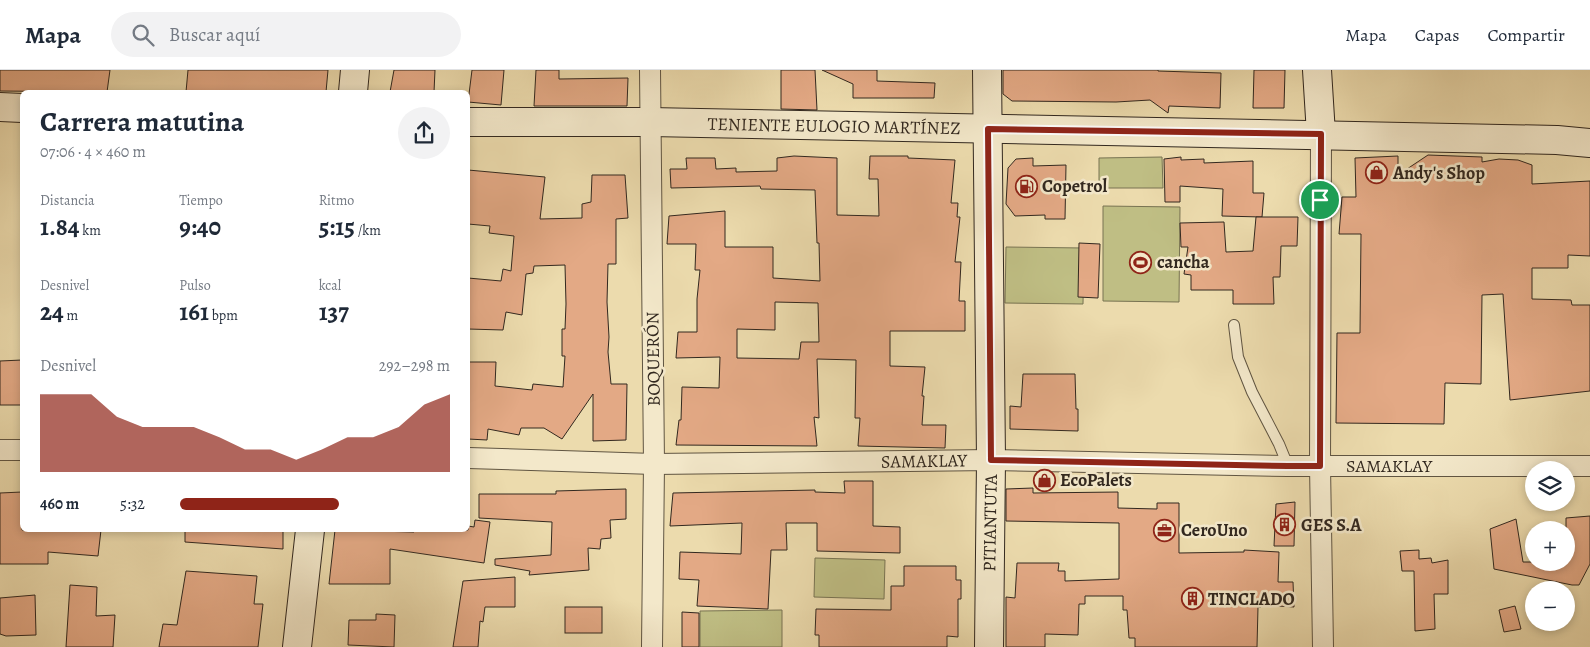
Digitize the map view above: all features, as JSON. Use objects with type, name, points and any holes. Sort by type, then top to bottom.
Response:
[{"type":"street","points":[[353,90],[355,70]]},
{"type":"street","name":"BOQUERÓN","points":[[650,70],[654,464],[652,647]]},
{"type":"street","name":"PITIANTUTA","points":[[987,70],[991,460],[988,647]]},
{"type":"street","points":[[1317,70],[1321,134],[1320,466],[1323,647]]},
{"type":"street","points":[[0,107],[20,108]]},
{"type":"street","name":"TENIENTE EULOGIO MARTÍNEZ","points":[[470,122],[650,122],[1321,134],[1557,140],[1590,143]]},
{"type":"street","points":[[0,450],[20,450]]},
{"type":"street","name":"SAMAKLAY","points":[[470,458],[654,464],[991,460],[1288,466],[1590,466]]},
{"type":"street","points":[[298,647],[310,532]]},
{"type":"lane","points":[[1234,325],[1238,357],[1252,392],[1279,444],[1288,466]]},
{"type":"shaded area","points":[[1162,157],[1163,188],[1099,188],[1099,158]]},
{"type":"shaded area","name":"cancha","points":[[1103,206],[1180,207],[1179,302],[1103,301]]},
{"type":"shaded area","points":[[1006,247],[1084,248],[1083,304],[1005,303]]},
{"type":"shaded area","points":[[815,558],[885,560],[884,599],[814,597]]},
{"type":"shaded area","points":[[782,610],[782,647],[700,647],[700,611]]},
{"type":"building","points":[[0,70],[110,70],[107,90],[0,91]]},
{"type":"building","points":[[188,70],[328,70],[326,90],[186,90]]},
{"type":"building","points":[[394,70],[435,70],[434,90],[390,90]]},
{"type":"building","points":[[472,70],[504,70],[501,105],[470,102]]},
{"type":"building","points":[[536,70],[559,70],[559,79],[628,78],[627,106],[534,106]]},
{"type":"building","points":[[781,70],[815,70],[817,110],[781,109]]},
{"type":"building","points":[[822,70],[877,70],[877,81],[935,83],[934,98],[853,98],[853,84]]},
{"type":"building","points":[[1003,70],[1158,70],[1221,73],[1220,108],[1169,106],[1168,113],[1150,100],[1116,102],[1012,101],[1003,94]]},
{"type":"building","points":[[1254,70],[1285,70],[1284,108],[1253,108]]},
{"type":"building","points":[[1428,155],[1482,157],[1482,162],[1499,159],[1518,160],[1532,165],[1532,184],[1590,181],[1590,256],[1568,255],[1568,268],[1532,268],[1532,299],[1571,300],[1572,305],[1590,305],[1590,391],[1510,400],[1503,294],[1482,295],[1481,384],[1445,383],[1444,424],[1336,423],[1337,333],[1360,333],[1361,234],[1339,234],[1342,197],[1356,197],[1355,158],[1398,156],[1398,175]]},
{"type":"building","points":[[794,156],[837,158],[837,215],[879,216],[878,179],[869,179],[870,156],[908,156],[908,158],[955,160],[951,203],[958,203],[957,217],[960,217],[955,262],[961,262],[959,301],[965,301],[965,331],[890,331],[890,366],[925,367],[922,425],[946,425],[945,448],[858,446],[860,418],[855,418],[856,360],[817,359],[819,418],[814,417],[817,446],[676,445],[679,420],[681,420],[682,387],[719,388],[720,357],[676,358],[678,332],[697,332],[697,299],[700,270],[695,270],[696,244],[667,244],[669,216],[725,211],[725,247],[773,247],[773,278],[820,281],[815,190],[761,189],[760,186],[671,188],[670,169],[687,169],[686,158],[715,158],[716,169],[736,168],[736,172],[777,171],[777,158]],"holes":[[[775,302],[818,303],[819,342],[801,342],[799,359],[737,358],[737,329],[775,330]]]},
{"type":"building","points":[[1181,157],[1181,160],[1204,159],[1204,163],[1253,161],[1253,193],[1264,193],[1262,217],[1222,216],[1223,189],[1180,186],[1180,202],[1165,202],[1164,159]]},
{"type":"building","points":[[1033,158],[1033,166],[1066,165],[1065,219],[1045,219],[1045,215],[1015,216],[1006,204],[1008,168],[1016,159]]},
{"type":"building","points":[[470,170],[545,177],[540,219],[582,218],[582,204],[591,202],[592,175],[625,175],[628,218],[616,219],[616,264],[608,264],[607,302],[611,384],[627,384],[626,440],[593,441],[593,394],[562,439],[544,428],[521,428],[519,435],[488,429],[487,440],[470,439],[470,362],[496,362],[495,386],[532,390],[533,384],[563,387],[565,356],[562,356],[562,329],[565,329],[565,265],[534,266],[533,273],[526,274],[522,315],[506,312],[503,330],[470,329],[470,278],[501,281],[503,269],[511,271],[514,236],[489,233],[490,226],[470,224]]},
{"type":"building","points":[[1256,217],[1298,217],[1297,246],[1281,246],[1280,277],[1273,277],[1274,304],[1233,304],[1233,290],[1191,290],[1191,275],[1184,274],[1188,247],[1181,247],[1180,223],[1224,222],[1226,252],[1253,251]]},
{"type":"building","points":[[1079,243],[1100,244],[1098,298],[1078,297]]},
{"type":"building","points":[[20,360],[20,405],[0,405],[0,361]]},
{"type":"building","points":[[1023,374],[1075,374],[1078,431],[1010,429],[1010,406],[1021,407]]},
{"type":"building","points":[[844,481],[873,481],[873,526],[900,527],[900,553],[817,551],[817,523],[786,523],[787,550],[771,550],[768,609],[697,606],[699,580],[679,579],[680,552],[741,554],[742,523],[670,526],[673,493],[815,490],[815,492],[845,493]]},
{"type":"building","points":[[1033,488],[1033,493],[1118,492],[1118,508],[1157,509],[1157,503],[1179,503],[1179,553],[1244,552],[1244,550],[1279,552],[1278,582],[1293,582],[1294,607],[1261,605],[1261,607],[1258,607],[1257,647],[1135,647],[1135,638],[1129,638],[1127,610],[1123,610],[1123,596],[1085,596],[1085,604],[1079,604],[1078,635],[1045,634],[1045,647],[1006,647],[1006,597],[1015,598],[1017,563],[1059,563],[1058,571],[1065,571],[1065,581],[1119,579],[1119,523],[1006,521],[1006,489]]},
{"type":"building","points":[[626,489],[626,519],[610,520],[611,538],[601,539],[600,549],[588,548],[589,570],[529,575],[530,571],[495,565],[495,559],[551,555],[552,522],[479,518],[479,494],[556,494],[556,491]]},
{"type":"building","points":[[20,492],[20,532],[101,532],[98,556],[48,552],[48,564],[0,564],[0,493]]},
{"type":"building","name":"GES S.A","points":[[1295,502],[1294,546],[1274,546],[1276,504]]},
{"type":"building","points":[[1590,516],[1590,564],[1579,585],[1575,585],[1575,581],[1552,581],[1494,569],[1490,529],[1516,519],[1523,562],[1525,562],[1525,571],[1575,571],[1575,521],[1566,521],[1566,518]]},
{"type":"building","points":[[475,520],[490,522],[484,563],[390,549],[390,584],[329,584],[335,532],[470,532],[470,526],[474,527]]},
{"type":"building","points":[[185,532],[283,532],[283,549],[185,542]]},
{"type":"building","points":[[1419,550],[1419,559],[1431,558],[1432,563],[1448,560],[1448,594],[1434,594],[1435,629],[1415,631],[1414,571],[1402,571],[1400,551]]},
{"type":"building","points":[[904,566],[956,566],[956,580],[961,580],[961,599],[958,599],[958,637],[947,636],[947,647],[819,647],[819,635],[815,635],[816,609],[891,610],[891,586],[904,586]]},
{"type":"building","points":[[186,571],[257,576],[254,604],[263,604],[258,647],[159,647],[163,624],[177,625]]},
{"type":"building","points":[[515,577],[515,607],[485,607],[483,622],[480,621],[478,647],[453,647],[463,581]]},
{"type":"building","points":[[70,585],[97,587],[96,616],[115,615],[113,647],[66,647]]},
{"type":"building","points":[[35,595],[36,635],[6,636],[0,634],[0,598]]},
{"type":"building","points":[[1515,606],[1521,629],[1504,632],[1499,610]]},
{"type":"building","points":[[565,607],[602,607],[602,633],[565,633]]},
{"type":"building","points":[[682,612],[699,613],[699,647],[682,647]]},
{"type":"building","points":[[376,614],[395,615],[394,647],[348,645],[349,620],[376,620]]},
{"type":"place","name":"Andy's Shop","points":[[1377,173]]},
{"type":"place","name":"Copetrol","points":[[1026,186]]},
{"type":"place","name":"cancha","points":[[1141,262]]},
{"type":"place","name":"EcoPalets","points":[[1044,480]]},
{"type":"place","name":"GES S.A","points":[[1285,525]]},
{"type":"place","name":"CeroUno","points":[[1165,530]]},
{"type":"place","name":"TINCLADO","points":[[1192,599]]},
{"type":"route","points":[[988,129],[1321,134],[1320,200],[1320,466],[991,460],[988,129]]}]
